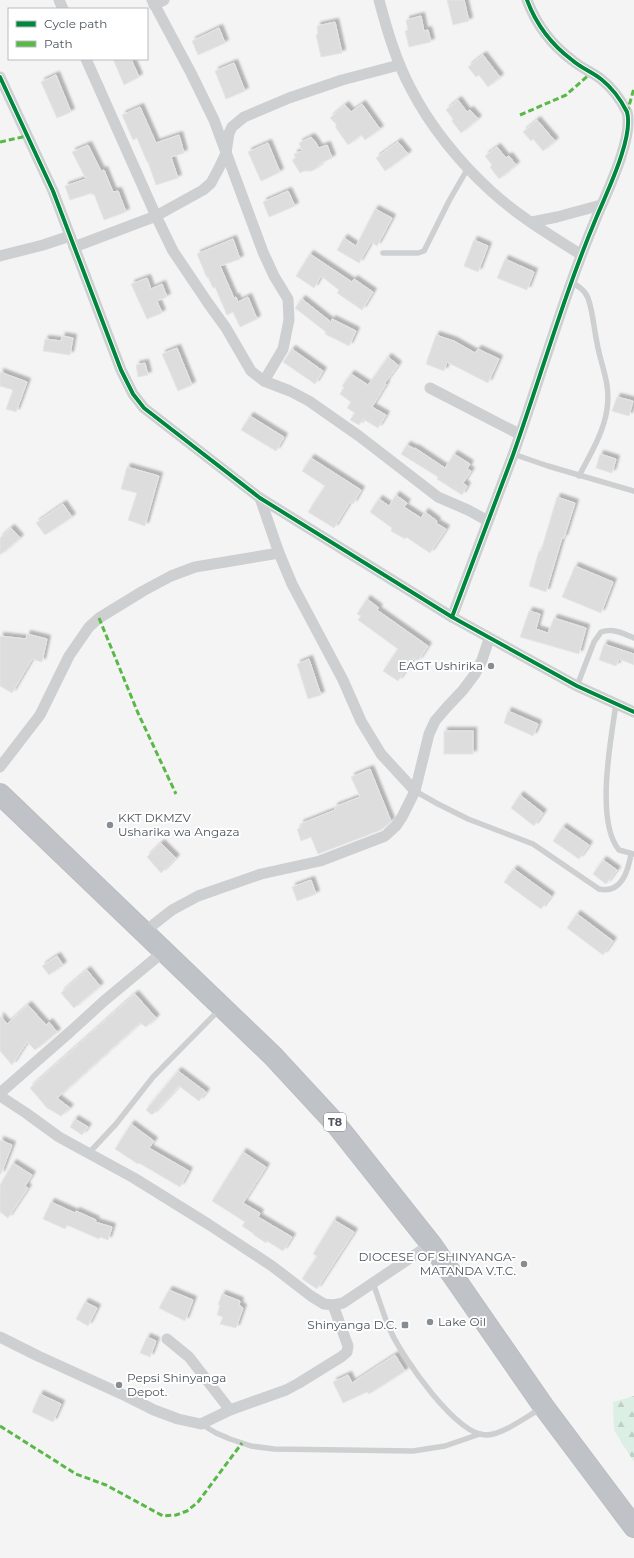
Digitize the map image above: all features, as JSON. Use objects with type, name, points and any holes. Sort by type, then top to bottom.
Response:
[{"type":"highway","name":"T8","points":[[0,794],[272,1056],[335,1122],[430,1244],[544,1407],[634,1526]]},
{"type":"street","points":[[379,0],[399,65],[428,118],[468,168],[491,191],[548,234],[580,254]]},
{"type":"street","points":[[452,617],[513,454],[580,254],[624,153],[629,132],[627,113],[613,91],[601,79],[573,62],[558,49],[531,11],[527,0]]},
{"type":"street","points":[[157,2],[207,107],[274,276],[288,299],[290,320],[283,349],[264,381]]},
{"type":"street","points":[[86,60],[173,251],[226,328],[251,371],[264,381],[290,391],[309,401],[359,436],[438,497],[468,510],[488,521]]},
{"type":"street","points":[[74,247],[156,216],[203,190],[211,183],[226,153],[229,133],[232,127],[244,117],[289,98],[342,80],[399,65]]},
{"type":"street","points":[[0,77],[53,191],[121,370],[133,394],[144,408],[260,498],[489,639],[577,686],[634,712]]},
{"type":"street","points":[[532,222],[601,205]]},
{"type":"street","points":[[0,256],[43,245],[70,236]]},
{"type":"street","points":[[430,388],[519,434]]},
{"type":"street","points":[[260,498],[279,553],[292,584],[343,680],[361,721],[381,754],[415,791]]},
{"type":"street","points":[[0,766],[40,715],[69,656],[89,626],[99,618],[171,576],[195,567],[279,553]]},
{"type":"street","points":[[144,932],[172,910],[198,896],[260,874],[320,861],[385,836],[396,826],[402,817],[415,791],[429,734],[435,721],[463,690],[475,674],[482,660],[489,639]]},
{"type":"street","points":[[0,1093],[104,1001],[163,952]]},
{"type":"street","points":[[0,1096],[59,1137],[134,1178],[208,1224],[272,1266],[310,1296],[324,1304],[333,1305],[343,1303],[430,1244]]},
{"type":"street","points":[[0,1337],[154,1410],[178,1419],[201,1424],[230,1410],[286,1390],[316,1374],[347,1352],[347,1341],[333,1305]]},
{"type":"street","points":[[167,1339],[189,1357],[230,1410]]},
{"type":"lane","points":[[383,253],[418,253],[424,251],[449,200],[468,168]]},
{"type":"lane","points":[[571,282],[584,291],[588,298],[597,346],[608,384],[608,405],[604,423],[595,445],[579,476]]},
{"type":"lane","points":[[513,454],[579,476],[634,491]]},
{"type":"lane","points":[[577,686],[594,642],[601,632],[612,630],[634,638]]},
{"type":"lane","points":[[415,791],[468,818],[533,844],[599,888],[611,890],[618,886],[629,867],[633,854],[619,850],[616,846],[608,823],[606,794],[616,704]]},
{"type":"lane","points":[[88,1154],[116,1124],[154,1077],[221,1008]]},
{"type":"lane","points":[[373,1283],[391,1332],[414,1370],[441,1404],[471,1431],[480,1434],[491,1434],[501,1431],[544,1407]]},
{"type":"lane","points":[[201,1424],[230,1439],[251,1446],[274,1449],[413,1451],[445,1446],[480,1434]]},
{"type":"green space","points":[[634,1396],[634,1462],[614,1430],[613,1402]]},
{"type":"building","points":[[447,0],[464,0],[469,21],[453,25]]},
{"type":"building","points":[[421,16],[424,31],[428,30],[431,42],[409,47],[405,31],[408,30],[406,20]]},
{"type":"building","points":[[335,22],[342,53],[321,57],[316,35],[318,34],[317,26]]},
{"type":"building","points":[[219,28],[225,43],[198,55],[192,41]]},
{"type":"building","points":[[483,55],[500,77],[488,87],[479,75],[476,77],[468,67]]},
{"type":"building","points":[[113,60],[131,60],[139,77],[124,85]]},
{"type":"building","points":[[234,63],[245,91],[226,99],[215,71]]},
{"type":"building","points":[[56,75],[71,112],[57,118],[41,82]]},
{"type":"building","points":[[458,100],[467,112],[470,110],[478,119],[461,133],[446,110]]},
{"type":"building","points":[[362,104],[380,129],[365,140],[361,135],[348,145],[336,128],[336,124],[330,118],[345,105],[351,112]]},
{"type":"building","points":[[140,107],[156,143],[179,135],[184,153],[171,157],[178,178],[156,185],[148,162],[137,138],[133,140],[122,115]]},
{"type":"building","points":[[537,120],[555,141],[543,151],[533,139],[531,141],[523,132]]},
{"type":"building","points":[[311,137],[319,148],[327,145],[332,158],[321,163],[312,171],[304,171],[300,173],[292,160],[296,158],[294,154],[302,151],[299,143]]},
{"type":"building","points":[[398,142],[408,154],[385,171],[376,158]]},
{"type":"building","points":[[268,143],[280,172],[261,181],[248,152]]},
{"type":"building","points":[[88,145],[101,171],[104,170],[113,192],[118,191],[126,212],[104,220],[94,194],[92,195],[92,193],[70,200],[65,186],[86,179],[72,152]]},
{"type":"building","points":[[497,147],[506,158],[509,156],[516,165],[499,179],[490,167],[492,165],[485,156]]},
{"type":"building","points":[[288,191],[295,206],[269,217],[263,202]]},
{"type":"building","points":[[375,209],[392,218],[377,246],[371,242],[359,263],[337,250],[344,238],[356,246]]},
{"type":"building","points":[[233,239],[240,259],[220,266],[234,298],[236,297],[238,302],[248,297],[257,319],[240,327],[233,312],[227,315],[215,287],[213,288],[208,277],[207,278],[197,254]]},
{"type":"building","points":[[474,240],[488,246],[478,272],[464,266]]},
{"type":"building","points":[[310,254],[352,282],[354,279],[373,292],[362,310],[337,293],[339,290],[321,276],[314,288],[296,276]]},
{"type":"building","points":[[505,259],[534,272],[527,290],[497,278]]},
{"type":"building","points":[[147,278],[151,289],[162,284],[167,297],[157,301],[162,313],[147,319],[131,284]]},
{"type":"building","points":[[302,299],[331,322],[332,319],[356,331],[349,346],[325,334],[326,332],[295,308]]},
{"type":"building","points":[[436,335],[454,341],[475,353],[478,349],[499,359],[488,383],[447,362],[444,371],[426,364]]},
{"type":"building","points":[[62,336],[73,338],[70,355],[43,351],[45,339],[61,341]]},
{"type":"building","points":[[177,348],[192,385],[178,391],[162,354]]},
{"type":"building","points":[[292,349],[323,371],[315,384],[283,362]]},
{"type":"building","points":[[388,357],[398,365],[385,383],[386,384],[372,407],[386,415],[378,428],[363,419],[359,425],[350,420],[355,413],[347,408],[351,402],[340,394],[344,387],[342,386],[351,374],[368,385]]},
{"type":"building","points":[[145,363],[148,375],[138,377],[136,365]]},
{"type":"building","points":[[0,372],[27,382],[16,412],[6,409],[13,390],[0,386]]},
{"type":"building","points":[[617,397],[633,401],[629,416],[612,411]]},
{"type":"building","points":[[250,416],[284,437],[276,451],[241,430]]},
{"type":"building","points":[[407,445],[415,448],[445,468],[454,454],[470,464],[467,469],[471,471],[463,483],[467,486],[462,495],[437,479],[438,477],[401,454]]},
{"type":"building","points":[[600,454],[616,459],[612,473],[596,468]]},
{"type":"building","points":[[311,458],[361,490],[353,504],[350,502],[334,528],[308,512],[325,486],[302,471]]},
{"type":"building","points":[[127,467],[159,476],[145,526],[128,520],[137,493],[121,489]]},
{"type":"building","points":[[396,495],[407,503],[404,507],[421,518],[425,512],[437,521],[436,523],[446,529],[430,553],[406,537],[405,539],[391,531],[392,528],[370,512],[379,499],[389,506]]},
{"type":"building","points":[[557,497],[575,503],[564,538],[562,538],[546,592],[529,586]]},
{"type":"building","points":[[63,504],[72,517],[45,535],[36,523]]},
{"type":"building","points":[[11,528],[20,538],[0,555],[0,538]]},
{"type":"building","points":[[575,566],[613,582],[601,613],[562,597]]},
{"type":"building","points":[[367,599],[379,608],[377,610],[428,646],[418,661],[414,658],[398,681],[383,671],[398,649],[358,620],[361,616],[357,614]]},
{"type":"building","points":[[529,611],[540,614],[536,629],[548,633],[554,618],[586,628],[579,654],[520,637]]},
{"type":"building","points":[[27,634],[47,639],[42,662],[32,659],[12,693],[0,686],[0,636],[26,639]]},
{"type":"building","points":[[604,644],[634,654],[634,665],[619,659],[616,666],[599,660]]},
{"type":"building","points":[[309,659],[321,695],[308,699],[297,664]]},
{"type":"building","points":[[508,711],[538,724],[533,736],[504,723]]},
{"type":"building","points":[[444,731],[473,731],[473,754],[444,754]]},
{"type":"building","points":[[370,769],[391,821],[381,830],[318,854],[311,837],[301,841],[297,829],[302,827],[300,824],[335,810],[334,807],[360,797],[351,777]]},
{"type":"building","points":[[520,795],[543,813],[534,826],[511,808]]},
{"type":"building","points":[[563,827],[589,845],[579,859],[553,841]]},
{"type":"building","points":[[161,843],[176,858],[161,873],[147,857]]},
{"type":"building","points":[[603,860],[617,870],[606,884],[593,874]]},
{"type":"building","points":[[514,869],[551,896],[541,909],[504,882]]},
{"type":"building","points":[[311,880],[316,894],[297,901],[292,887]]},
{"type":"building","points":[[577,914],[613,941],[603,955],[567,928]]},
{"type":"building","points":[[57,956],[63,965],[49,975],[42,966]]},
{"type":"building","points":[[87,970],[100,986],[74,1008],[61,993]]},
{"type":"building","points":[[135,994],[156,1018],[146,1027],[140,1023],[57,1098],[70,1108],[61,1116],[47,1108],[30,1088]]},
{"type":"building","points":[[28,1005],[46,1025],[49,1022],[57,1032],[35,1050],[27,1042],[12,1065],[0,1051],[0,1016],[7,1024]]},
{"type":"building","points":[[178,1071],[206,1092],[199,1101],[179,1086],[152,1115],[146,1110]]},
{"type":"building","points":[[75,1119],[88,1127],[82,1135],[70,1127]]},
{"type":"building","points":[[131,1124],[154,1141],[149,1148],[189,1171],[180,1187],[139,1163],[138,1164],[115,1149]]},
{"type":"building","points":[[0,1140],[12,1145],[1,1174],[0,1174]]},
{"type":"building","points":[[243,1152],[266,1167],[243,1203],[260,1213],[258,1217],[292,1237],[283,1251],[267,1241],[266,1243],[254,1235],[242,1226],[245,1222],[212,1201]]},
{"type":"building","points":[[13,1163],[32,1175],[25,1186],[28,1188],[8,1218],[0,1212],[0,1185]]},
{"type":"building","points":[[51,1202],[75,1213],[76,1211],[96,1220],[95,1222],[112,1227],[108,1240],[100,1237],[99,1239],[67,1225],[65,1229],[43,1219]]},
{"type":"building","points":[[334,1220],[354,1232],[317,1289],[302,1279],[317,1256],[313,1254]]},
{"type":"building","points":[[169,1290],[193,1300],[185,1321],[159,1308]]},
{"type":"building","points":[[222,1294],[240,1301],[239,1305],[243,1308],[236,1328],[220,1324],[223,1317],[217,1315],[220,1305],[218,1305]]},
{"type":"building","points":[[85,1302],[97,1308],[88,1326],[76,1319]]},
{"type":"building","points":[[147,1337],[156,1341],[150,1357],[140,1353]]},
{"type":"building","points":[[395,1355],[405,1371],[369,1394],[367,1392],[343,1403],[333,1382],[348,1375],[352,1383]]},
{"type":"building","points":[[40,1394],[61,1404],[53,1422],[32,1412]]},
{"type":"marked path","points":[[520,115],[566,95],[591,73]]},
{"type":"marked path","points":[[627,113],[634,88]]},
{"type":"marked path","points":[[0,142],[27,136]]},
{"type":"marked path","points":[[99,618],[138,713],[176,794]]},
{"type":"marked path","points":[[0,1426],[76,1474],[106,1485],[163,1516],[176,1515],[187,1511],[198,1502],[242,1443]]},
{"type":"cycle path","points":[[452,617],[513,455],[574,275],[613,179],[627,135],[627,112],[619,98],[601,79],[575,63],[551,41],[540,26],[527,0]]},
{"type":"cycle path","points":[[0,77],[53,191],[121,370],[133,394],[144,408],[260,498],[452,617],[577,686],[634,712]]},
{"type":"place","name":"EAGT Ushirika","points":[[491,666]]},
{"type":"place","name":"KKT DKMZV Usharika wa Angaza","points":[[110,825]]},
{"type":"place","name":"DIOCESE OF SHINYANGA- MATANDA V.T.C.","points":[[524,1264]]},
{"type":"place","name":"Lake Oil","points":[[430,1322]]},
{"type":"place","name":"Shinyanga D.C.","points":[[405,1325]]},
{"type":"place","name":"Pepsi Shinyanga Depot.","points":[[119,1385]]}]
